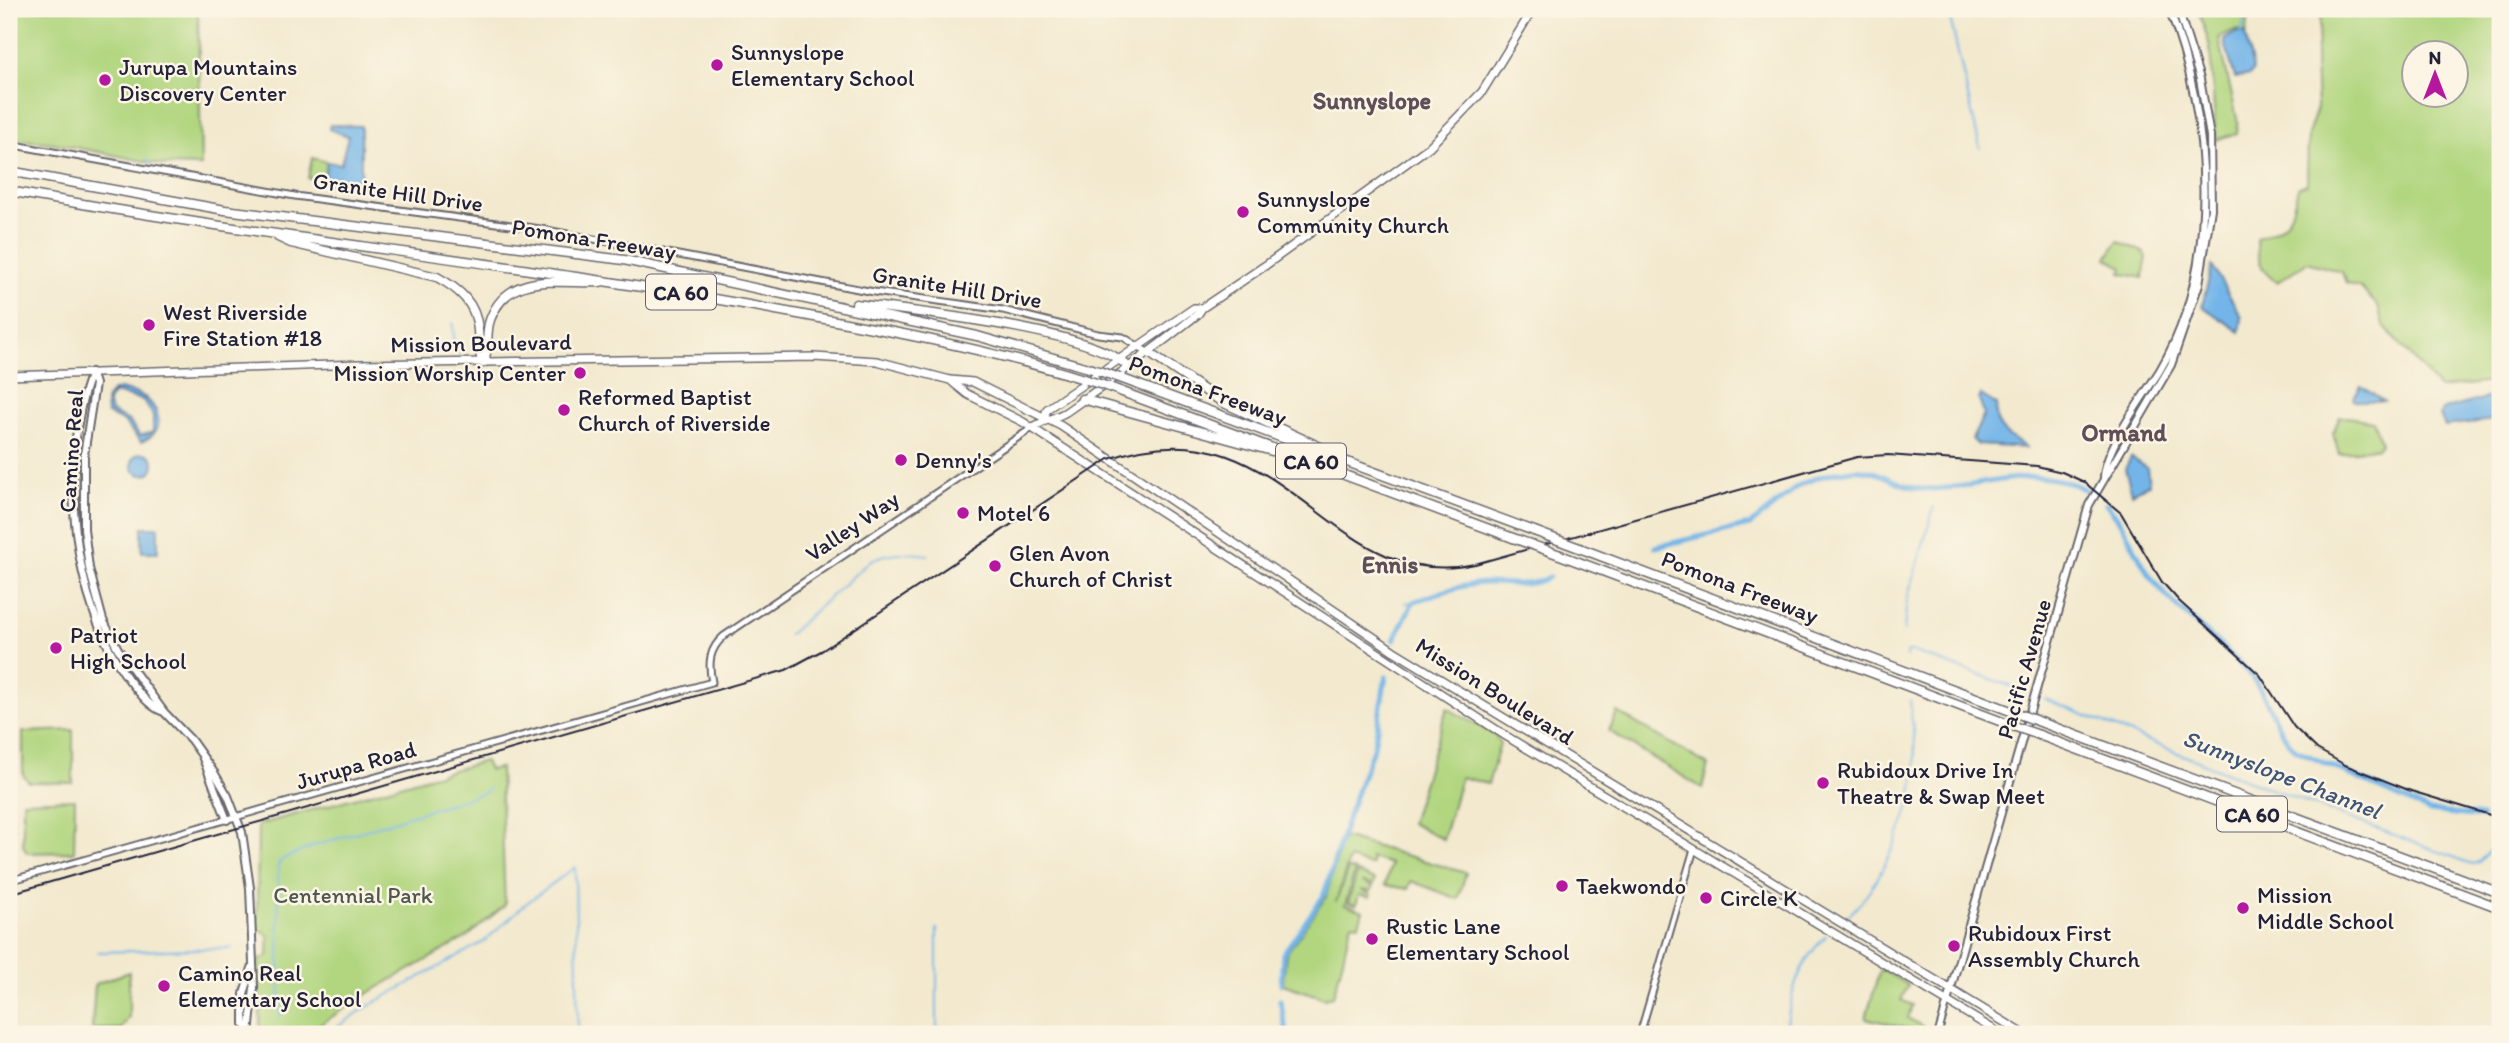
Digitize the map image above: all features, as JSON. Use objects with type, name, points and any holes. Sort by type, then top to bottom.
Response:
[{"type":"highway","name":"Pomona Freeway","points":[[12,172],[225,209],[624,260],[977,336],[1099,371],[2500,893]]},
{"type":"highway","name":"Pomona Freeway","points":[[11,191],[371,249],[620,281],[962,345],[1087,380],[1331,468],[2500,908]]},
{"type":"highway","points":[[269,233],[291,243],[437,277],[454,286],[472,306],[483,363]]},
{"type":"highway","points":[[483,363],[487,354],[491,316],[510,291],[540,282],[620,281]]},
{"type":"highway","points":[[808,299],[1013,327],[1110,352],[1125,364]]},
{"type":"highway","points":[[1149,353],[1222,402],[1318,444],[1340,459]]},
{"type":"highway","points":[[1082,399],[1331,468]]},
{"type":"main road","name":"Valley Way","points":[[1044,419],[1047,409],[1149,353],[1202,308],[1266,265],[1429,146],[1482,92],[1533,9]]},
{"type":"main road","points":[[2104,478],[2114,448],[2161,369],[2181,320],[2191,285],[2203,218],[2203,159],[2197,100],[2169,9]]},
{"type":"main road","points":[[2104,478],[2110,474],[2171,365],[2182,338],[2205,255],[2211,209],[2210,136],[2200,79],[2178,9]]},
{"type":"main road","name":"Valley Way","points":[[1032,428],[1044,419],[1057,417],[1125,364],[1141,347],[1194,308],[1202,308]]},
{"type":"main road","name":"Mission Boulevard","points":[[9,376],[483,363],[846,358],[908,367],[950,380],[973,382],[1061,426],[1394,651],[2024,1034]]},
{"type":"main road","name":"Camino Real","points":[[91,372],[78,435],[76,466],[80,564],[92,611],[115,660],[138,691],[155,709],[164,712]]},
{"type":"main road","name":"Camino Real","points":[[91,372],[95,384],[84,445],[84,501],[86,550],[95,592],[118,649],[164,712],[201,754],[222,785],[236,817],[247,857],[253,967],[244,994],[244,1024],[249,1032]]},
{"type":"main road","name":"Mission Boulevard","points":[[950,380],[967,394],[1032,428],[1387,661],[2001,1034]]},
{"type":"main road","points":[[76,466],[79,498],[84,501]]},
{"type":"main road","name":"Pacific Avenue","points":[[1947,1002],[2089,505],[2104,478]]},
{"type":"main road","points":[[80,564],[85,567],[90,589],[95,592]]},
{"type":"main road","points":[[1387,661],[1394,651]]},
{"type":"main road","points":[[201,754],[227,820]]},
{"type":"street","name":"Granite Hill Drive","points":[[9,144],[295,196],[541,229],[874,292],[1003,310],[1098,334],[1123,337],[1149,353]]},
{"type":"street","name":"Valley Way","points":[[712,682],[710,656],[715,645],[724,636],[1032,428]]},
{"type":"street","name":"Jurupa Road","points":[[9,881],[712,682]]},
{"type":"street","points":[[1640,1034],[1693,849]]},
{"type":"street","name":"Pacific Avenue","points":[[1938,1034],[1947,1002]]},
{"type":"green space","name":"Jurupa Mountains Discovery Center","points":[[9,9],[198,9],[201,166],[163,165],[54,143],[9,139]]},
{"type":"green space","points":[[2198,9],[2248,9],[2246,33],[2237,30],[2219,38],[2238,123],[2237,133],[2216,140],[2210,46]]},
{"type":"green space","points":[[2317,9],[2500,9],[2500,381],[2439,388],[2383,325],[2378,306],[2361,288],[2346,283],[2342,272],[2307,262],[2277,282],[2267,274],[2261,264],[2257,238],[2276,230],[2287,220],[2298,187],[2307,184],[2308,135],[2317,108],[2315,62],[2321,17]]},
{"type":"green space","points":[[312,158],[327,162],[323,182],[308,178]]},
{"type":"green space","points":[[2118,241],[2143,252],[2147,257],[2143,278],[2121,273],[2123,268],[2107,258]]},
{"type":"green space","points":[[2340,416],[2373,421],[2381,443],[2378,447],[2339,454],[2333,433]]},
{"type":"green space","points":[[1447,708],[1496,736],[1500,744],[1488,784],[1461,777],[1443,839],[1411,823]]},
{"type":"green space","points":[[1617,712],[1708,765],[1702,788],[1609,731]]},
{"type":"green space","points":[[73,730],[73,783],[29,782],[23,775],[23,732]]},
{"type":"green space","name":"Centennial Park","points":[[485,761],[489,770],[500,768],[505,905],[467,937],[372,991],[305,1034],[260,1034],[259,959],[268,957],[269,937],[264,932],[257,931],[258,825]]},
{"type":"green space","points":[[75,799],[74,852],[27,853],[23,845],[23,801]]},
{"type":"green space","points":[[1343,837],[1466,873],[1458,899],[1411,881],[1408,889],[1385,885],[1391,864],[1371,858],[1372,865],[1369,865],[1349,859],[1336,902],[1348,869],[1355,871],[1345,905],[1363,911],[1359,924],[1352,923],[1333,996],[1324,998],[1283,984],[1286,954],[1326,897]]},
{"type":"green space","points":[[1357,873],[1375,880],[1373,885],[1362,882],[1373,886],[1371,891],[1360,890],[1371,894],[1370,897],[1359,895],[1356,905],[1348,903]]},
{"type":"green space","points":[[1880,969],[1908,985],[1901,1000],[1912,1005],[1908,1018],[1930,1031],[1929,1034],[1866,1018]]},
{"type":"green space","points":[[129,972],[129,1017],[121,1029],[92,1029],[95,984]]},
{"type":"water","points":[[2237,32],[2245,34],[2253,69],[2250,75],[2235,78],[2224,40]]},
{"type":"water","points":[[330,125],[361,126],[361,181],[346,184],[323,182],[327,162],[341,164],[348,136],[329,129]]},
{"type":"water","points":[[2212,266],[2242,317],[2240,332],[2202,306]]},
{"type":"water","points":[[2361,386],[2383,401],[2354,401],[2353,398]]},
{"type":"water","points":[[120,389],[138,394],[152,405],[158,418],[157,429],[153,434],[141,442],[123,421],[107,414],[106,399],[113,391]],"holes":[[[114,393],[143,400],[153,415],[153,432],[140,436],[129,421],[111,412],[108,401]]]},
{"type":"water","points":[[1981,395],[1997,405],[1997,420],[2003,431],[2027,448],[1978,445],[1972,439],[1984,415],[1979,399]]},
{"type":"water","points":[[2489,397],[2494,420],[2445,426],[2440,416],[2442,410]]},
{"type":"water","points":[[143,453],[151,456],[154,464],[151,472],[143,475],[135,472],[132,464],[135,456]]},
{"type":"water","points":[[2131,457],[2147,468],[2149,484],[2132,493],[2125,469]]},
{"type":"water","points":[[142,527],[158,527],[158,552],[142,552]]},
{"type":"waterway","name":"Sunnyslope Channel","points":[[1948,9],[1980,148]]},
{"type":"waterway","points":[[2241,34],[2246,9]]},
{"type":"waterway","points":[[147,159],[151,165]]},
{"type":"waterway","points":[[453,323],[454,346],[460,355]]},
{"type":"waterway","name":"Sunnyslope Channel","points":[[1792,490],[1828,474],[1861,470],[1923,489],[2026,477],[2066,482],[2086,490]]},
{"type":"waterway","points":[[1655,547],[1750,525],[1789,494]]},
{"type":"waterway","points":[[2106,504],[2162,591],[2251,676],[2282,733],[2296,750],[2429,811],[2482,817]]},
{"type":"waterway","name":"Sunnyslope Channel","points":[[1904,631],[1907,599],[1934,507]]},
{"type":"waterway","points":[[788,635],[871,560],[899,553],[928,555]]},
{"type":"waterway","points":[[1394,640],[1413,602],[1466,586],[1484,583],[1525,584],[1549,577]]},
{"type":"waterway","points":[[1406,603],[1413,602]]},
{"type":"waterway","name":"Sunnyslope Channel","points":[[1906,657],[1908,652],[1914,652],[2027,692]]},
{"type":"waterway","points":[[1281,984],[1283,954],[1323,897],[1349,813],[1374,746],[1386,676]]},
{"type":"waterway","name":"Sunnyslope Channel","points":[[2045,699],[2220,770],[2472,864],[2479,862],[2500,839]]},
{"type":"waterway","name":"Sunnyslope Channel","points":[[1846,918],[1882,870],[1908,808],[1915,770],[1910,701]]},
{"type":"waterway","points":[[280,1017],[278,865],[281,860],[314,846],[486,792],[489,788]]},
{"type":"waterway","points":[[2489,812],[2500,815]]},
{"type":"waterway","points":[[327,1034],[365,1008],[485,941],[524,905],[575,867],[578,1034]]},
{"type":"waterway","points":[[937,929],[937,1034]]},
{"type":"waterway","name":"Sunnyslope Channel","points":[[1786,1034],[1797,981],[1808,957],[1826,936]]},
{"type":"waterway","points":[[98,952],[232,948]]},
{"type":"waterway","points":[[1280,1000],[1287,1034]]},
{"type":"railway","points":[[9,894],[786,670],[823,650],[1109,459],[1169,447],[1220,453],[1263,473],[1341,529],[1380,553],[1424,566],[1475,564],[1857,457],[1888,455],[2037,466],[2062,472],[2084,482],[2121,513],[2162,582],[2260,675],[2294,727],[2317,749],[2345,765],[2411,791],[2500,818]]},
{"type":"place","name":"Sunnyslope Elementary School","points":[[717,65]]},
{"type":"place","name":"Jurupa Mountains Discovery Center","points":[[105,80]]},
{"type":"place","name":"Sunnyslope Community Church","points":[[1243,212]]},
{"type":"place","name":"West Riverside Fire Station #18","points":[[149,325]]},
{"type":"place","name":"Mission Worship Center","points":[[580,373]]},
{"type":"place","name":"Reformed Baptist Church of Riverside","points":[[564,410]]},
{"type":"place","name":"Denny's","points":[[901,460]]},
{"type":"place","name":"Motel 6","points":[[963,513]]},
{"type":"place","name":"Glen Avon Church of Christ","points":[[995,566]]},
{"type":"place","name":"Patriot High School","points":[[56,648]]},
{"type":"place","name":"Rubidoux Drive In Theatre & Swap Meet","points":[[1823,783]]},
{"type":"place","name":"Taekwondo","points":[[1562,886]]},
{"type":"place","name":"Circle K","points":[[1706,898]]},
{"type":"place","name":"Mission Middle School","points":[[2243,908]]},
{"type":"place","name":"Rustic Lane Elementary School","points":[[1372,939]]},
{"type":"place","name":"Rubidoux First Assembly Church","points":[[1954,946]]},
{"type":"place","name":"Camino Real Elementary School","points":[[164,986]]},
{"type":"district","name":"Sunnyslope","points":[[1372,100]]},
{"type":"district","name":"Ormand","points":[[2124,432]]},
{"type":"district","name":"Ennis","points":[[1390,564]]}]
